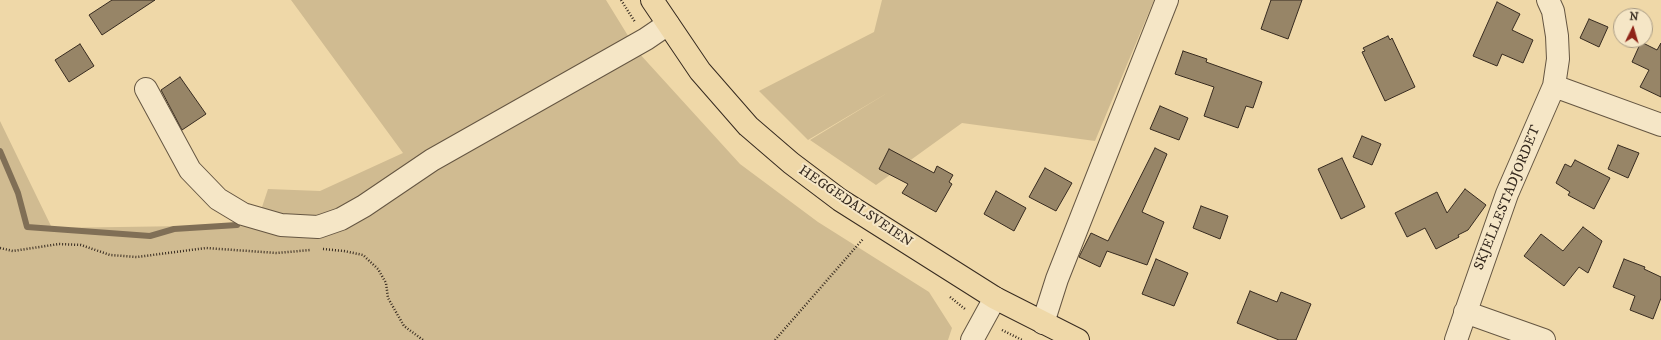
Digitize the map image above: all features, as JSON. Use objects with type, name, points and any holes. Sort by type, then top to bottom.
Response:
[{"type":"main road","name":"HEGGEDALSVEIEN","points":[[652,0],[705,77],[748,126],[791,164],[840,200],[995,298],[1078,340]]},
{"type":"street","points":[[1043,323],[1057,279],[1167,0]]},
{"type":"street","name":"SKJELLESTADJORDET","points":[[1456,340],[1507,194],[1554,86],[1558,59],[1557,36],[1553,11],[1548,0]]},
{"type":"street","points":[[146,89],[190,170],[218,199],[243,214],[281,225],[318,227],[341,219],[364,206],[432,160],[646,39],[668,24]]},
{"type":"street","points":[[1554,86],[1661,125]]},
{"type":"street","points":[[972,340],[995,298]]},
{"type":"street","points":[[1465,312],[1544,340]]},
{"type":"path","points":[[0,248],[13,251],[59,244],[81,244],[110,255],[137,257],[206,248],[277,253],[314,250]]},
{"type":"path","points":[[775,340],[858,244]]},
{"type":"path","points":[[321,249],[344,251],[363,255],[378,269],[386,283],[388,298],[404,326],[422,340]]},
{"type":"shaded area","points":[[291,0],[606,0],[638,52],[740,164],[818,222],[929,292],[952,328],[948,340],[0,340],[0,121],[52,228],[256,225],[268,189],[320,191],[403,153]]},
{"type":"shaded area","points":[[882,0],[1154,0],[1095,141],[962,123],[876,185],[810,140],[889,92],[808,140],[759,91],[874,32]]},
{"type":"building","points":[[112,0],[155,0],[102,35],[89,15]]},
{"type":"building","points":[[1271,0],[1302,0],[1288,39],[1261,29]]},
{"type":"building","points":[[1497,2],[1520,14],[1512,30],[1533,40],[1523,63],[1502,54],[1497,66],[1473,56]]},
{"type":"building","points":[[1589,19],[1608,27],[1599,47],[1580,38]]},
{"type":"building","points":[[1388,36],[1390,40],[1392,38],[1415,87],[1385,101],[1362,52],[1365,51],[1363,48]]},
{"type":"building","points":[[1661,43],[1661,97],[1640,87],[1649,70],[1632,62],[1638,48],[1653,48],[1657,50]]},
{"type":"building","points":[[80,44],[94,66],[69,82],[55,60]]},
{"type":"building","points":[[1183,51],[1207,59],[1206,62],[1262,82],[1253,108],[1246,106],[1238,128],[1204,116],[1214,87],[1175,74]]},
{"type":"building","points":[[180,77],[206,114],[182,130],[161,90]]},
{"type":"building","points":[[1160,106],[1188,118],[1179,140],[1150,129]]},
{"type":"building","points":[[1362,136],[1381,144],[1372,165],[1353,157]]},
{"type":"building","points":[[1618,145],[1639,153],[1628,178],[1608,169]]},
{"type":"building","points":[[1155,148],[1167,154],[1142,212],[1164,222],[1147,265],[1107,251],[1100,267],[1079,257],[1091,233],[1108,241]]},
{"type":"building","points":[[889,149],[934,173],[937,166],[953,175],[949,182],[952,184],[936,212],[902,193],[908,184],[879,169]]},
{"type":"building","points":[[1342,158],[1365,207],[1341,219],[1318,169]]},
{"type":"building","points":[[1575,160],[1610,178],[1594,209],[1568,195],[1570,192],[1556,183],[1565,164],[1571,167]]},
{"type":"building","points":[[1045,168],[1072,183],[1056,211],[1029,197]]},
{"type":"building","points":[[1465,189],[1486,205],[1468,230],[1458,235],[1459,237],[1436,249],[1425,228],[1407,237],[1395,213],[1437,192],[1447,213]]},
{"type":"building","points":[[996,191],[1026,208],[1014,231],[984,214]]},
{"type":"building","points":[[1201,206],[1228,216],[1220,239],[1193,228]]},
{"type":"building","points":[[1583,227],[1602,241],[1588,273],[1579,267],[1564,286],[1524,256],[1541,234],[1563,251]]},
{"type":"building","points":[[1156,259],[1188,273],[1174,306],[1142,294]]},
{"type":"building","points":[[1624,259],[1645,267],[1644,269],[1661,277],[1661,298],[1653,319],[1630,310],[1635,296],[1613,287]]},
{"type":"building","points":[[1250,291],[1277,302],[1281,292],[1311,304],[1296,340],[1279,340],[1237,323]]},
{"type":"waterway","points":[[0,151],[18,193],[27,227],[150,236],[174,229],[237,225]]}]
